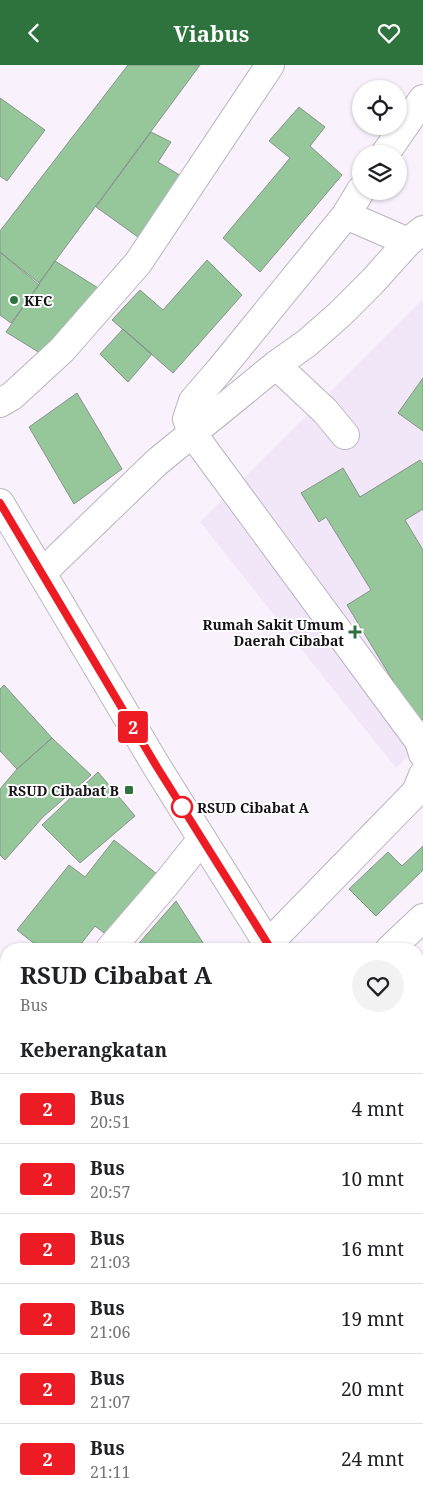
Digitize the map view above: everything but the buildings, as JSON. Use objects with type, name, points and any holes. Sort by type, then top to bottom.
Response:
[{"type":"main road","points":[[0,403],[12,396],[62,350],[138,263],[270,65]]},
{"type":"main road","points":[[391,145],[423,99]]},
{"type":"main road","points":[[355,200],[346,215],[193,401],[187,419],[192,433],[419,741],[423,754]]},
{"type":"main road","points":[[42,573],[131,485],[157,462],[276,365],[307,343],[340,314],[416,236],[346,215]]},
{"type":"main road","points":[[276,365],[325,411],[345,435]]},
{"type":"main road","points":[[0,503],[157,767],[267,943]]},
{"type":"main road","points":[[274,943],[416,792],[423,775]]},
{"type":"main road","points":[[115,943],[202,839]]},
{"type":"main road","points":[[396,943],[423,918]]},
{"type":"shaded area","name":"Rumah Sakit Umum Daerah Cibabat","points":[[423,299],[423,742],[396,768],[200,522]]},
{"type":"bus line","name":"2","points":[[0,503],[157,767],[267,943]]},
{"type":"place","name":"KFC","points":[[14,300]]},
{"type":"place","name":"Rumah Sakit Umum Daerah Cibabat","points":[[355,632]]},
{"type":"place","name":"RSUD Cibabat B","points":[[129,790]]},
{"type":"place","name":"RSUD Cibabat A","points":[[182,807]]}]
